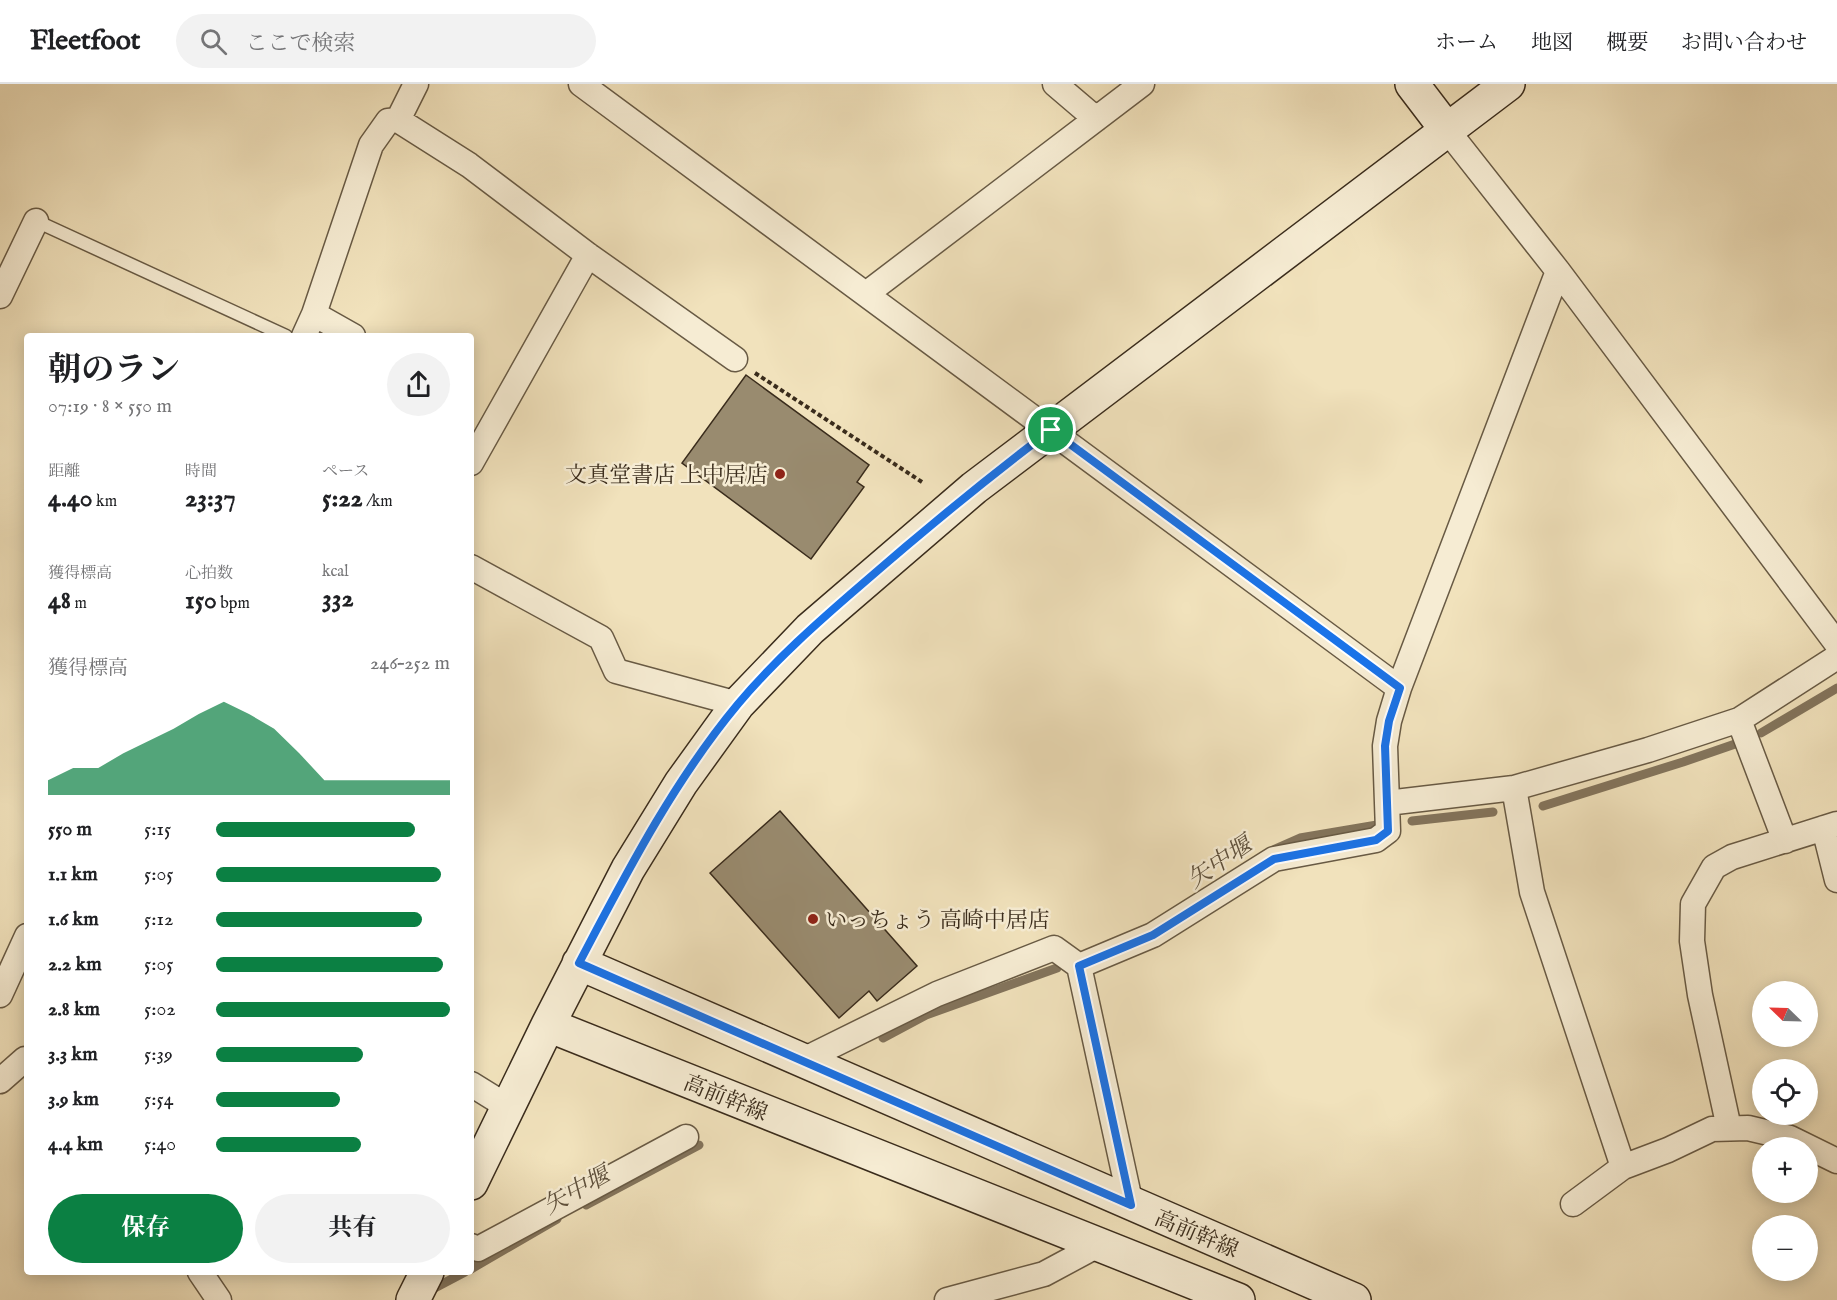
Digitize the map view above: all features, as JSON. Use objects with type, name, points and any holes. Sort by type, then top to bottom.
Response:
[{"type":"street","points":[[398,120],[416,84]]},
{"type":"street","points":[[581,84],[1400,688]]},
{"type":"street","points":[[1055,84],[1096,119]]},
{"type":"street","points":[[866,294],[1142,84]]},
{"type":"street","points":[[1412,84],[1558,271],[1837,644]]},
{"type":"street","points":[[474,1177],[628,869],[681,783],[738,704],[819,621],[943,513],[1508,84]]},
{"type":"street","points":[[341,333],[309,325],[371,145],[388,121],[398,120],[469,165],[588,255],[735,359]]},
{"type":"street","points":[[0,296],[36,221]]},
{"type":"street","points":[[474,458],[588,255]]},
{"type":"street","points":[[1079,966],[1153,935],[1274,859],[1376,840],[1388,831],[1385,746],[1389,721],[1558,271]]},
{"type":"street","points":[[474,569],[601,638],[616,671],[738,704]]},
{"type":"street","points":[[1387,803],[1514,788],[1648,750],[1739,720],[1837,657]]},
{"type":"street","points":[[1739,720],[1785,841]]},
{"type":"street","points":[[1514,788],[1532,892],[1623,1167]]},
{"type":"street","points":[[1729,1128],[1692,941],[1693,904],[1714,867],[1732,857],[1830,826],[1837,880]]},
{"type":"street","points":[[0,995],[24,943]]},
{"type":"street","points":[[802,1060],[937,994],[1054,948],[1079,966],[1131,1205]]},
{"type":"street","name":"高前幹線","points":[[579,963],[1131,1205],[1354,1300]]},
{"type":"street","name":"高前幹線","points":[[548,1025],[1238,1300]]},
{"type":"street","points":[[0,1081],[24,1060]]},
{"type":"street","points":[[474,1086],[508,1107]]},
{"type":"street","points":[[1573,1204],[1623,1167],[1668,1150],[1712,1129],[1748,1128],[1790,1138],[1837,1161]]},
{"type":"street","points":[[474,1247],[478,1249],[686,1137]]},
{"type":"street","points":[[947,1300],[1044,1274],[1098,1245]]},
{"type":"street","points":[[202,1275],[219,1300]]},
{"type":"street","points":[[413,1300],[426,1275]]},
{"type":"lane","points":[[36,221],[279,333]]},
{"type":"path","points":[[735,359],[922,483]]},
{"type":"building","name":"文真堂書店 上中居店","points":[[746,375],[869,465],[857,482],[864,487],[811,559],[682,463]]},
{"type":"building","name":"いっちょう 高崎中居店","points":[[780,811],[917,966],[877,1001],[869,991],[839,1018],[710,873]]},
{"type":"waterway","name":"矢中堰","points":[[1761,733],[1837,688]]},
{"type":"waterway","name":"矢中堰","points":[[1543,806],[1738,743]]},
{"type":"waterway","name":"矢中堰","points":[[1412,821],[1493,812]]},
{"type":"waterway","name":"矢中堰","points":[[1275,849],[1300,838],[1377,825]]},
{"type":"waterway","name":"矢中堰","points":[[883,1038],[926,1015],[1057,968]]},
{"type":"waterway","name":"矢中堰","points":[[586,1205],[699,1145]]},
{"type":"waterway","name":"矢中堰","points":[[474,1267],[557,1219]]},
{"type":"waterway","name":"矢中堰","points":[[429,1291],[459,1275]]},
{"type":"place","name":"文真堂書店 上中居店","points":[[780,474]]},
{"type":"place","name":"いっちょう 高崎中居店","points":[[813,919]]},
{"type":"route","points":[[1051,430],[1400,688],[1389,721],[1385,746],[1388,831],[1376,840],[1274,859],[1153,935],[1079,966],[1131,1205],[579,963],[628,869],[681,783],[738,704],[810,629],[876,571],[974,488],[1051,430]]}]
